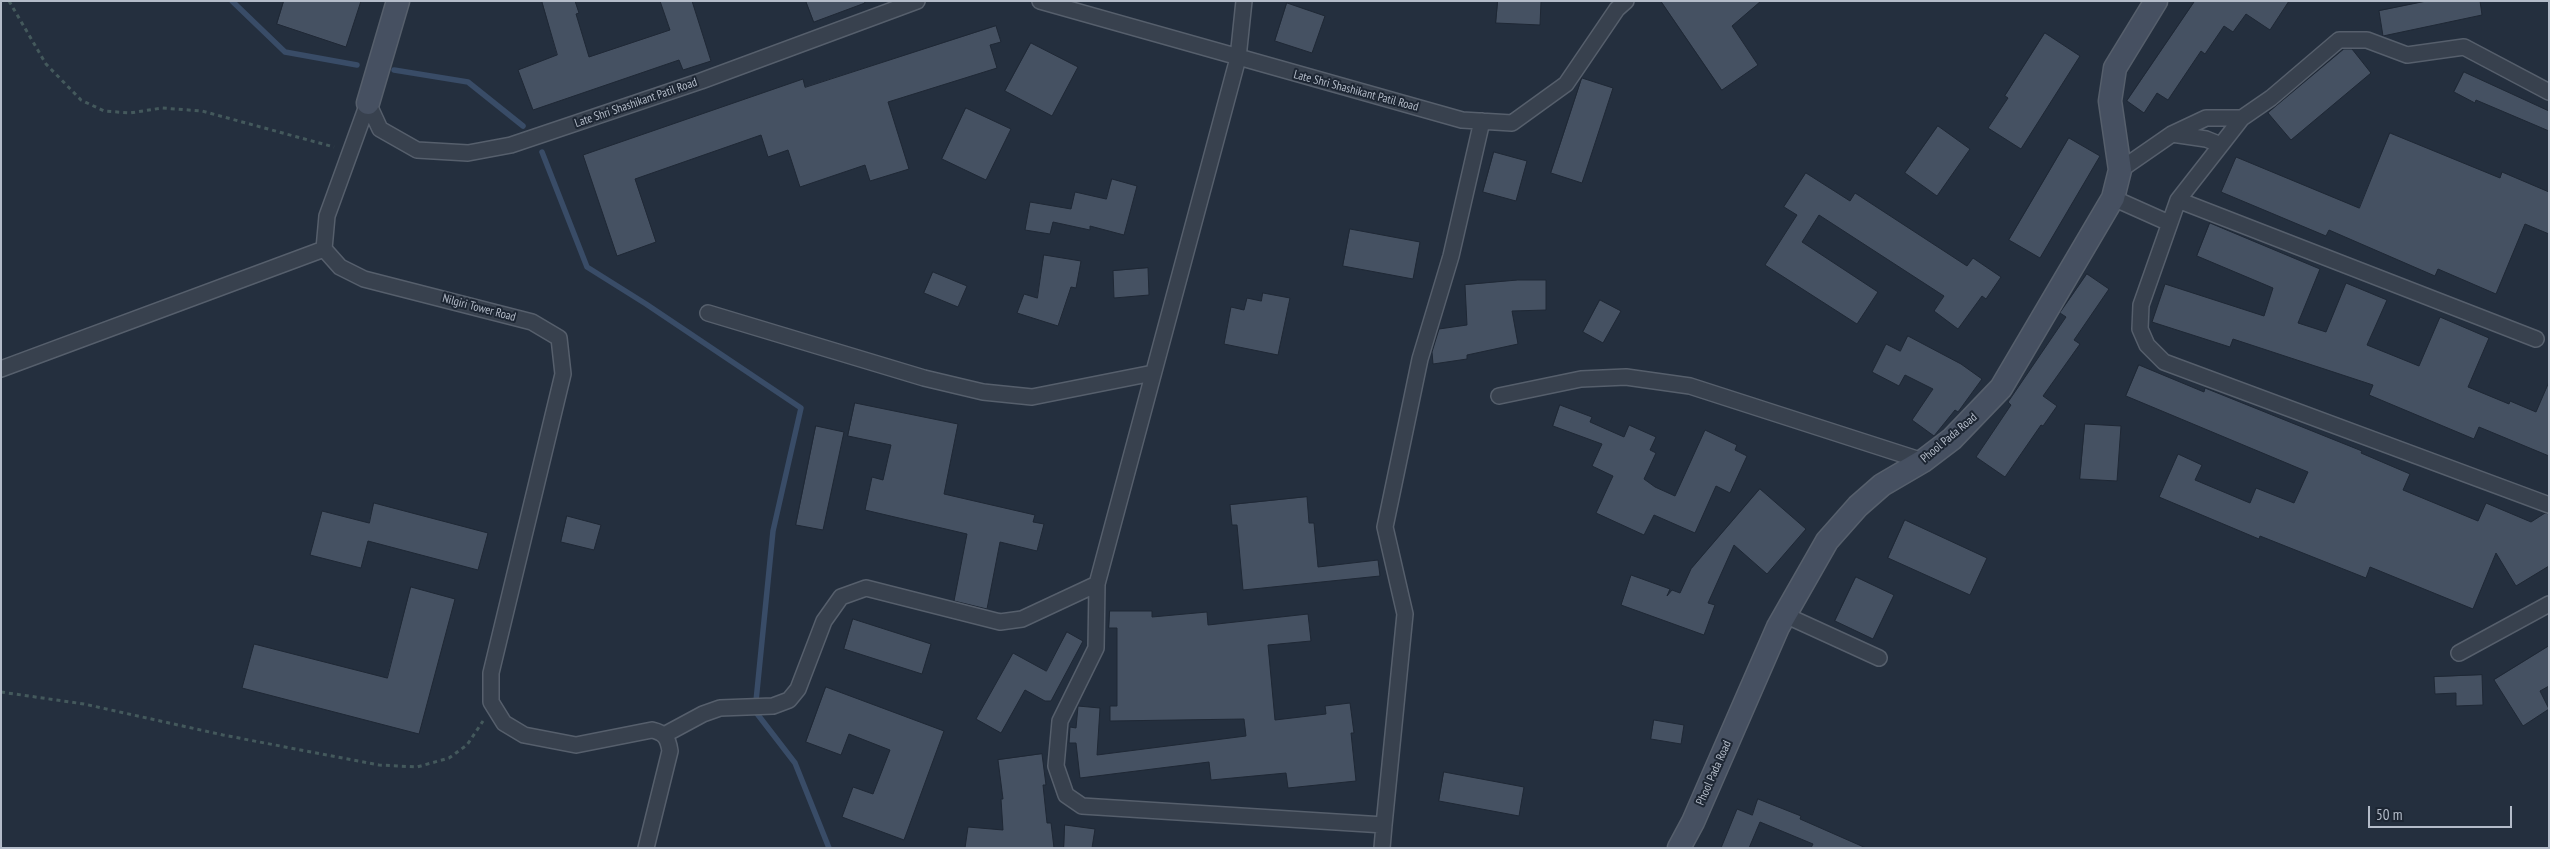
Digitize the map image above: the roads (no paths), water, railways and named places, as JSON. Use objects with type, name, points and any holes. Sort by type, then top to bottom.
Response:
[{"type":"street","points":[[1,369],[324,249],[327,216],[368,102],[398,1]]},
{"type":"street","name":"Late Shri Shashikant Patil Road","points":[[368,102],[380,129],[417,150],[468,153],[511,145],[701,81],[917,1]]},
{"type":"street","name":"Late Shri Shashikant Patil Road","points":[[1040,1],[1462,120],[1512,123],[1566,84],[1617,9],[1626,1]]},
{"type":"street","points":[[1244,1],[1238,58],[1097,584],[1096,648],[1060,721],[1056,766],[1066,795],[1082,806],[1384,825]]},
{"type":"street","name":"Phool Pada Road","points":[[1679,848],[1693,822],[1785,615],[1827,541],[1858,506],[1882,485],[1923,461],[1977,415],[2001,388],[2113,198],[2120,170],[2110,101],[2115,68],[2156,1]]},
{"type":"street","points":[[2549,92],[2464,47],[2407,55],[2367,40],[2353,38],[2339,40],[2270,98],[2242,118],[2178,200],[2141,305],[2140,329],[2147,345],[2164,362],[2549,505]]},
{"type":"street","points":[[2120,170],[2172,134],[2206,118],[2242,118]]},
{"type":"street","points":[[1382,848],[1406,614],[1385,527],[1420,359],[1451,256],[1482,121]]},
{"type":"street","points":[[2172,134],[2206,139],[2221,145]]},
{"type":"street","points":[[2113,198],[2169,223]]},
{"type":"street","points":[[2178,200],[2536,339]]},
{"type":"street","name":"Nilgiri Tower Road","points":[[324,249],[340,267],[364,279],[532,322],[559,338],[564,374],[491,673],[491,702],[504,724],[524,735],[548,741],[576,745],[652,730],[664,735]]},
{"type":"street","points":[[708,313],[924,378],[983,392],[1032,398],[1153,373]]},
{"type":"street","points":[[1499,396],[1581,379],[1626,377],[1690,386],[1923,461]]},
{"type":"street","points":[[646,848],[670,751],[668,739],[664,735],[703,714],[720,708],[773,706],[788,700],[798,689],[824,621],[841,596],[866,588],[1000,622],[1022,619],[1097,584]]},
{"type":"street","points":[[2459,653],[2549,604]]},
{"type":"street","points":[[1785,615],[1879,658]]},
{"type":"waterway","points":[[232,1],[285,52],[357,65]]},
{"type":"waterway","points":[[394,70],[468,82],[523,126]]},
{"type":"waterway","points":[[542,152],[587,267],[646,304],[801,408],[773,531],[755,711],[795,763],[829,848]]}]
